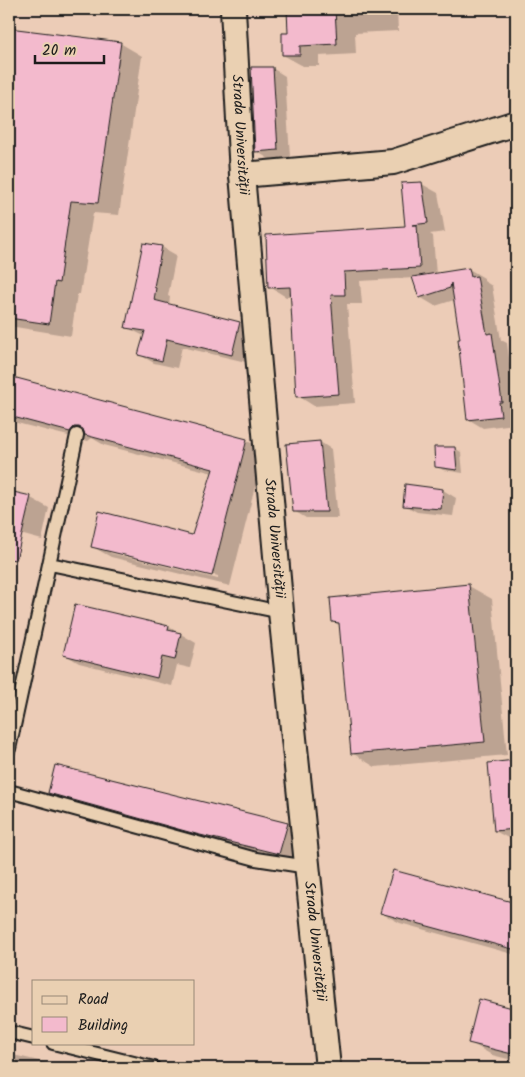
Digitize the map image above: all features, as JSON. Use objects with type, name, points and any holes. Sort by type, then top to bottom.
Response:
[{"type":"street","name":"Strada Universității","points":[[233,9],[242,175],[281,612],[328,1068]]},
{"type":"street","points":[[242,175],[393,162],[516,123]]},
{"type":"lane","points":[[9,750],[77,435]]},
{"type":"lane","points":[[50,564],[281,612]]},
{"type":"lane","points":[[9,791],[256,859],[308,867]]},
{"type":"lane","points":[[9,1032],[32,1038]]},
{"type":"lane","points":[[57,1044],[154,1068]]},
{"type":"building","points":[[287,9],[335,9],[337,44],[300,46],[300,55],[282,55],[282,33],[288,33]]},
{"type":"building","points":[[9,28],[121,42],[98,203],[71,201],[59,283],[55,282],[49,324],[9,318]]},
{"type":"building","points":[[251,67],[273,67],[278,150],[255,152]]},
{"type":"building","points":[[422,182],[428,223],[412,225],[417,225],[420,268],[344,272],[345,295],[331,295],[339,394],[296,397],[290,287],[268,288],[266,235],[405,226],[401,183]]},
{"type":"building","points":[[143,243],[162,246],[154,287],[156,288],[154,300],[240,322],[232,355],[167,339],[162,361],[138,355],[145,331],[125,328]]},
{"type":"building","points":[[469,268],[471,277],[477,276],[487,334],[492,333],[502,402],[499,402],[501,416],[467,420],[458,339],[460,339],[451,283],[450,288],[419,298],[412,277]]},
{"type":"building","points":[[9,376],[247,439],[212,576],[91,547],[99,511],[192,535],[213,469],[85,435],[83,429],[79,427],[74,427],[70,432],[9,416]]},
{"type":"building","points":[[320,441],[327,512],[293,512],[286,444]]},
{"type":"building","points":[[434,447],[455,447],[457,470],[435,467]]},
{"type":"building","points":[[405,484],[443,489],[441,509],[403,506]]},
{"type":"building","points":[[9,491],[31,496],[16,560],[9,559]]},
{"type":"building","points":[[469,584],[485,742],[351,754],[339,623],[332,622],[330,598]]},
{"type":"building","points":[[75,604],[169,626],[168,630],[181,633],[175,660],[162,657],[157,678],[63,655]]},
{"type":"building","points":[[515,760],[516,829],[494,831],[488,763]]},
{"type":"building","points":[[55,765],[288,823],[279,854],[196,834],[48,793]]},
{"type":"building","points":[[393,870],[516,903],[516,950],[380,913]]},
{"type":"building","points":[[479,999],[516,1009],[516,1055],[468,1043]]}]
